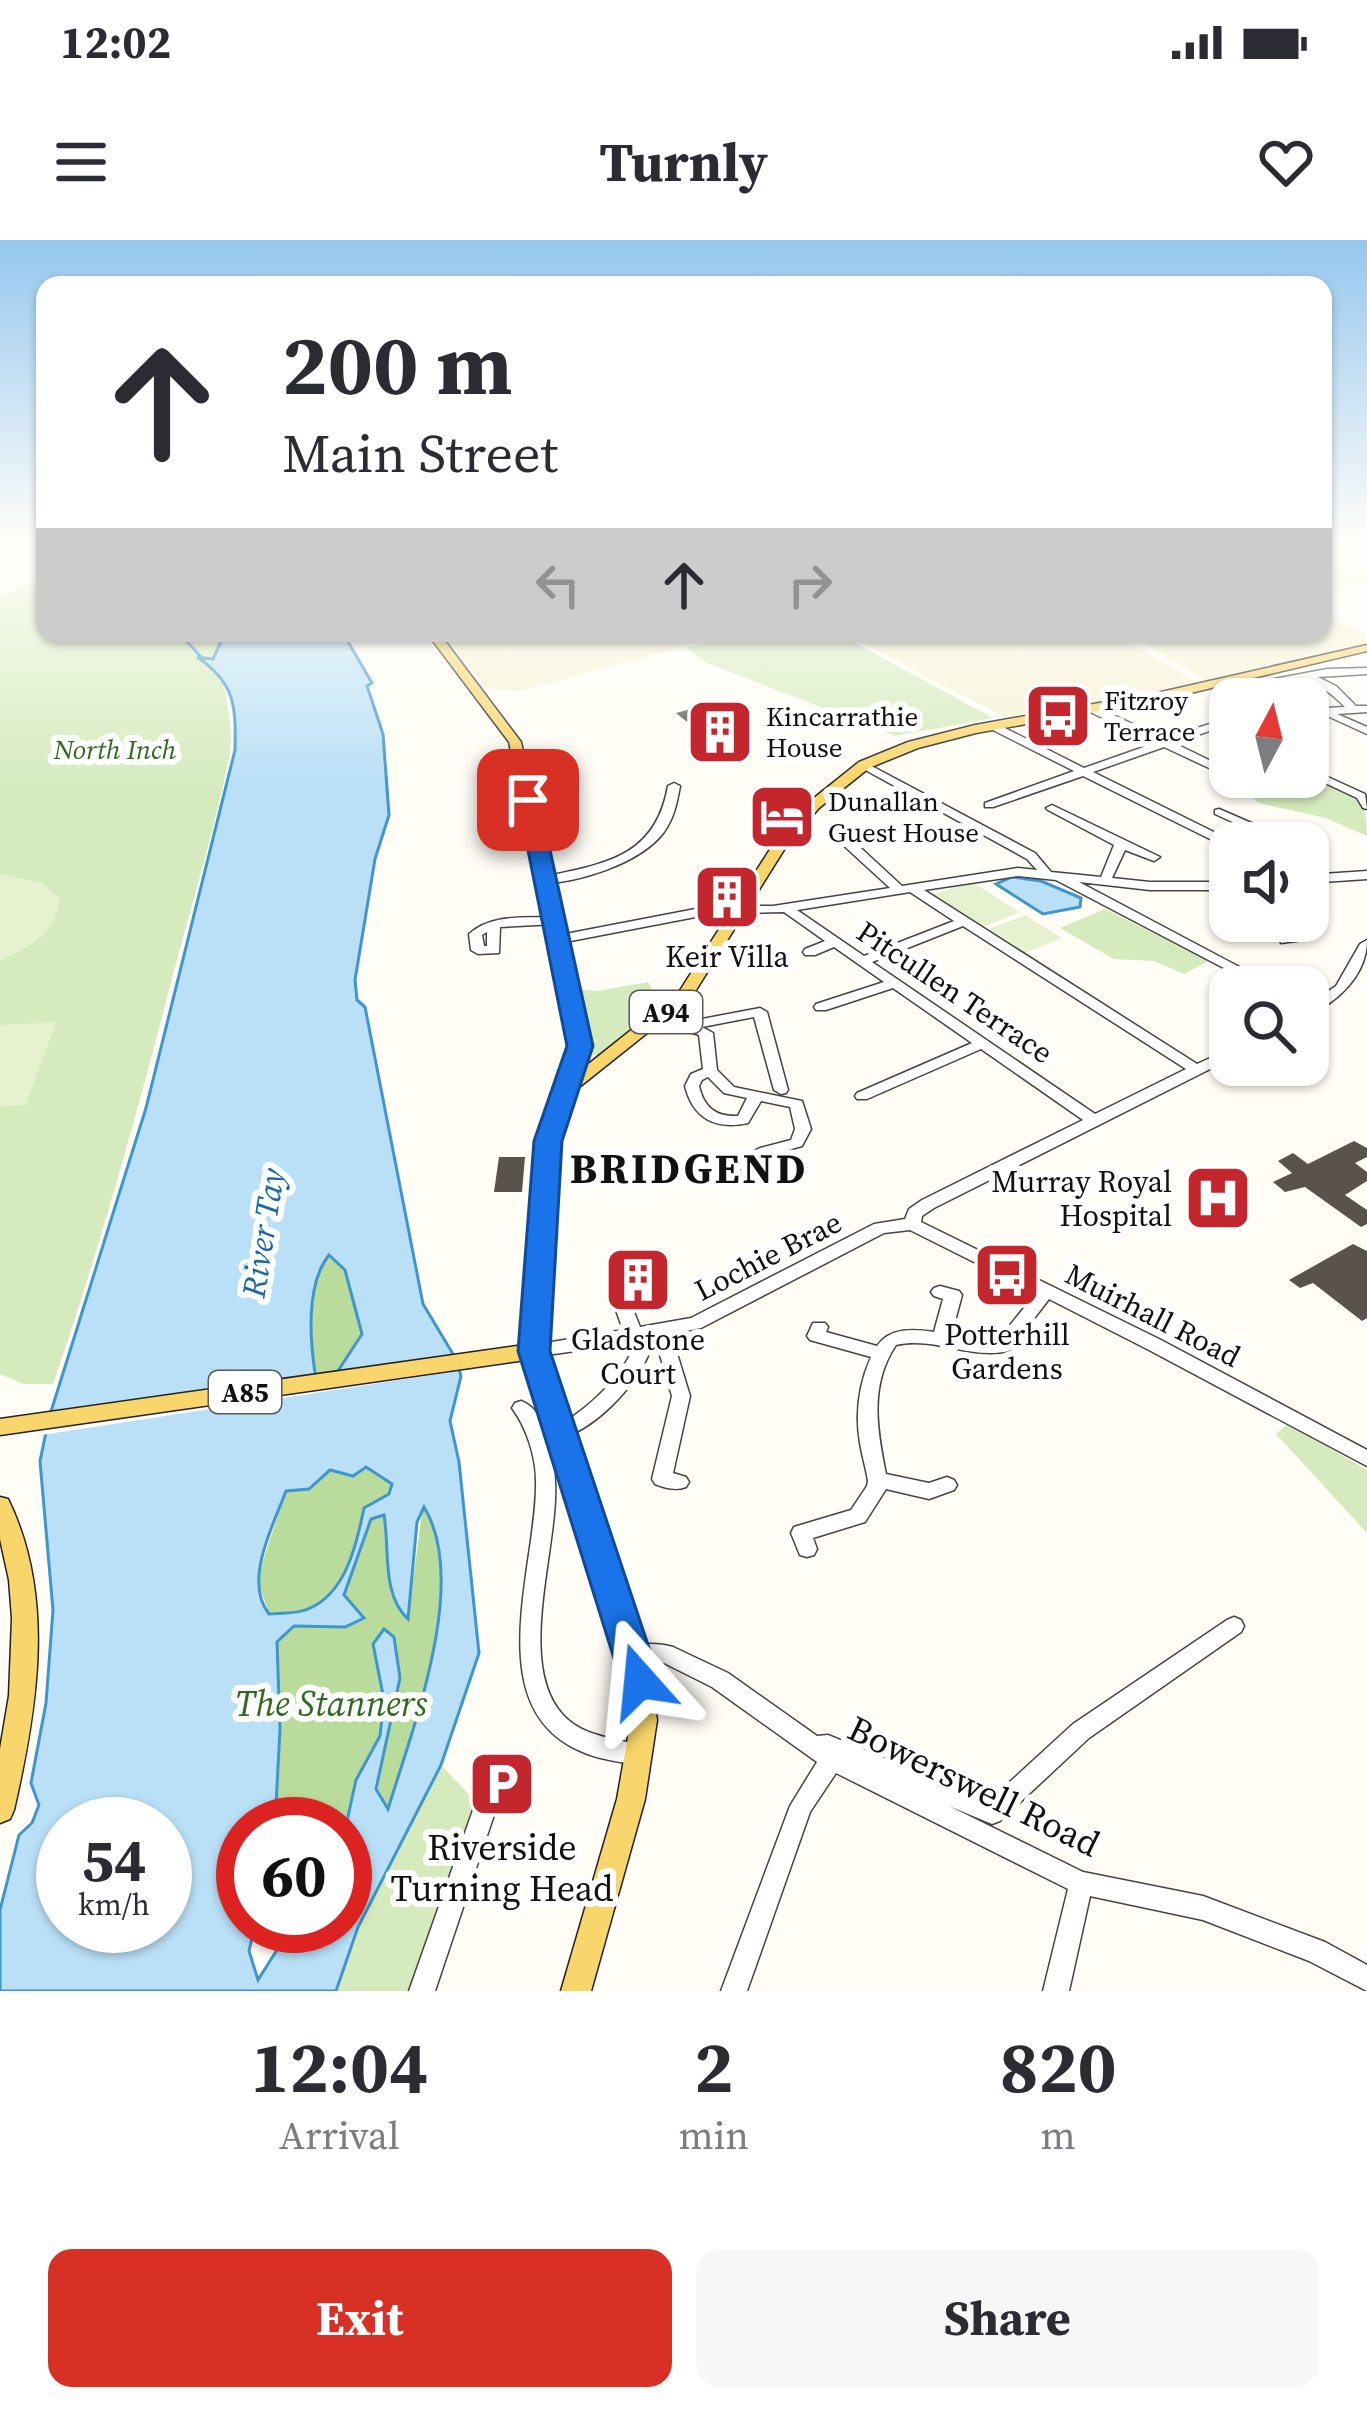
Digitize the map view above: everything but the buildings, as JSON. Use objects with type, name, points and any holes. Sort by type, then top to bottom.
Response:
[{"type":"main road","points":[[441,642],[515,742],[580,1046],[548,1141],[534,1351],[634,1654],[644,1720],[639,1755],[576,1991]]},
{"type":"main road","name":"A94","points":[[568,1088],[685,995],[735,910],[796,825],[864,765],[992,725],[1222,683],[1367,647]]},
{"type":"main road","name":"A85","points":[[0,1427],[534,1351]]},
{"type":"main road","points":[[0,1506],[25,1664],[1,1806]]},
{"type":"street","points":[[1298,678],[1367,671]]},
{"type":"street","points":[[1309,676],[1361,710]]},
{"type":"street","points":[[1090,708],[1209,764]]},
{"type":"street","points":[[1329,711],[1361,710]]},
{"type":"street","points":[[1329,713],[1367,731]]},
{"type":"street","points":[[992,725],[1209,835]]},
{"type":"street","points":[[989,805],[1209,727]]},
{"type":"street","points":[[864,765],[1031,856],[1052,874],[1131,918],[1228,966]]},
{"type":"street","points":[[1329,781],[1361,796],[1367,806]]},
{"type":"street","points":[[543,881],[608,865],[643,849],[664,829],[673,808],[674,786]]},
{"type":"street","points":[[1052,808],[1154,857]]},
{"type":"street","points":[[1211,822],[1225,815],[1241,822]]},
{"type":"street","points":[[1197,829],[1209,823]]},
{"type":"street","points":[[846,841],[904,888],[1197,1070]]},
{"type":"street","points":[[1105,881],[1121,844]]},
{"type":"street","points":[[555,940],[711,910],[786,908],[1018,872],[1209,888]]},
{"type":"street","points":[[1329,878],[1367,875]]},
{"type":"street","name":"Pitcullen Terrace","points":[[786,908],[1093,1120]]},
{"type":"street","points":[[493,925],[551,921]]},
{"type":"street","points":[[862,962],[963,922]]},
{"type":"street","points":[[810,952],[834,942]]},
{"type":"street","points":[[1329,996],[1341,989],[1367,944]]},
{"type":"street","points":[[821,1007],[894,983]]},
{"type":"street","points":[[690,1025],[760,1012],[782,1090]]},
{"type":"street","points":[[659,1017],[707,1035],[710,1071],[730,1090],[754,1098],[795,1101],[801,1139],[725,1172]]},
{"type":"street","points":[[862,1096],[982,1044]]},
{"type":"street","points":[[912,1224],[915,1214],[928,1204],[1209,1064]]},
{"type":"street","points":[[710,1071],[696,1077],[692,1086],[706,1116],[730,1123],[743,1120],[754,1098]]},
{"type":"street","name":"Lochie Brae","points":[[534,1351],[648,1334],[728,1309],[889,1224],[912,1224]]},
{"type":"street","name":"Muirhall Road","points":[[912,1224],[1367,1460]]},
{"type":"street","points":[[807,1549],[802,1533],[858,1516],[879,1480],[868,1425],[873,1370],[890,1340],[908,1334],[942,1336],[983,1348],[1003,1346],[1047,1290]]},
{"type":"street","points":[[940,1292],[953,1295],[942,1336]]},
{"type":"street","points":[[627,1301],[681,1396],[662,1479],[679,1482]]},
{"type":"street","points":[[819,1327],[816,1336],[880,1353]]},
{"type":"street","points":[[562,1432],[575,1427],[633,1366],[648,1334]]},
{"type":"street","points":[[521,1408],[529,1415],[547,1483],[527,1632],[537,1695],[559,1728],[589,1746],[639,1755]]},
{"type":"street","points":[[879,1480],[929,1491],[947,1485]]},
{"type":"street","points":[[734,1991],[828,1745],[992,1813],[1081,1731],[1234,1626]]},
{"type":"street","name":"Bowerswell Road","points":[[634,1654],[666,1654],[721,1680],[823,1754],[1081,1883],[1203,1907],[1316,1951],[1367,1978]]},
{"type":"street","points":[[422,1991],[495,1779]]},
{"type":"street","points":[[1056,1991],[1081,1883]]},
{"type":"shaded area","points":[[1332,623],[1341,623],[1367,635],[1367,644],[1230,678],[1209,678],[1209,682],[1143,642],[1332,642]]},
{"type":"shaded area","points":[[449,642],[702,642],[519,691],[487,688]]},
{"type":"shaded area","points":[[860,642],[1131,642],[1200,685],[1005,717]]},
{"type":"green space","name":"North Inch","points":[[0,623],[36,623],[36,642],[222,642],[229,758],[87,1282],[53,1384],[24,1384],[0,1374]]},
{"type":"green space","points":[[708,642],[854,642],[993,718],[895,736],[705,662],[686,648]]},
{"type":"green space","points":[[1329,780],[1359,798],[1367,836],[1326,818],[1253,798],[1329,798]]},
{"type":"green space","points":[[0,874],[42,883],[59,897],[48,929],[32,944],[0,960]]},
{"type":"green space","points":[[970,881],[1020,912],[983,927],[933,895]]},
{"type":"green space","points":[[1105,909],[1209,961],[1184,974],[1154,961],[1114,959],[1060,928]]},
{"type":"green space","points":[[1025,915],[1062,938],[1023,954],[986,930]]},
{"type":"green space","points":[[648,982],[662,1007],[599,1056],[584,1053],[569,988],[597,991]]},
{"type":"green space","points":[[56,1022],[26,1105],[0,1106],[0,1025]]},
{"type":"green space","points":[[329,1255],[343,1267],[362,1334],[334,1377],[316,1380],[313,1298]]},
{"type":"green space","points":[[1288,1424],[1367,1470],[1367,1533],[1276,1434]]},
{"type":"green space","points":[[366,1467],[393,1484],[389,1494],[364,1508],[340,1580],[308,1610],[269,1614],[257,1579],[286,1491],[309,1489],[330,1470],[353,1476]]},
{"type":"green space","name":"The Stanners","points":[[423,1506],[436,1538],[439,1615],[421,1699],[387,1811],[376,1790],[400,1677],[373,1644],[384,1700],[380,1736],[356,1780],[352,1797],[276,1797],[277,1641],[294,1626],[344,1627],[363,1617],[344,1595],[372,1518],[384,1514],[391,1594],[408,1618]]},
{"type":"green space","points":[[441,1765],[477,1803],[412,1991],[336,1991],[349,1953],[372,1953],[372,1900]]},
{"type":"water","name":"River Tay","points":[[221,642],[348,642],[372,683],[367,686],[383,734],[389,815],[375,859],[355,980],[357,1000],[365,1007],[423,1304],[461,1376],[450,1421],[459,1462],[479,1653],[441,1765],[372,1900],[372,1797],[352,1797],[356,1780],[380,1736],[384,1700],[373,1644],[384,1629],[394,1637],[400,1678],[376,1789],[388,1809],[422,1699],[439,1615],[441,1575],[437,1538],[424,1507],[417,1522],[408,1619],[390,1584],[384,1515],[371,1519],[344,1595],[364,1618],[345,1627],[294,1626],[277,1642],[276,1797],[216,1797],[216,1953],[250,1953],[258,1980],[275,1953],[349,1953],[336,1991],[0,1991],[0,1910],[19,1835],[36,1813],[36,1953],[192,1953],[192,1797],[36,1797],[31,1783],[46,1703],[53,1610],[40,1461],[49,1418],[146,1108],[235,750],[231,696],[197,657],[213,659]],"holes":[[[329,1255],[345,1270],[362,1334],[334,1377],[316,1379],[311,1315],[316,1282]],[[366,1467],[392,1484],[389,1494],[364,1508],[353,1551],[332,1592],[308,1609],[269,1614],[262,1601],[260,1570],[286,1491],[309,1489],[330,1470],[353,1476]]]},
{"type":"water","points":[[1012,877],[1041,881],[1081,898],[1080,907],[1043,914],[996,884]]},
{"type":"pier","points":[[461,1356],[465,1370],[42,1435],[43,1417]]},
{"type":"waterway","points":[[187,642],[202,658]]},
{"type":"place","name":"Fitzroy Terrace","points":[[1058,716]]},
{"type":"place","name":"Kincarrathie House","points":[[720,732]]},
{"type":"place","name":"Dunallan Guest House","points":[[782,817]]},
{"type":"place","name":"Keir Villa","points":[[727,897]]},
{"type":"place","name":"Murray Royal Hospital","points":[[1218,1198]]},
{"type":"place","name":"Potterhill Gardens","points":[[1007,1275]]},
{"type":"place","name":"Gladstone Court","points":[[638,1280]]},
{"type":"place","name":"Riverside Turning Head","points":[[502,1784]]},
{"type":"district","name":"BRIDGEND","points":[[689,1168]]},
{"type":"route","points":[[528,800],[580,1046],[548,1141],[534,1351],[640,1681]]}]
